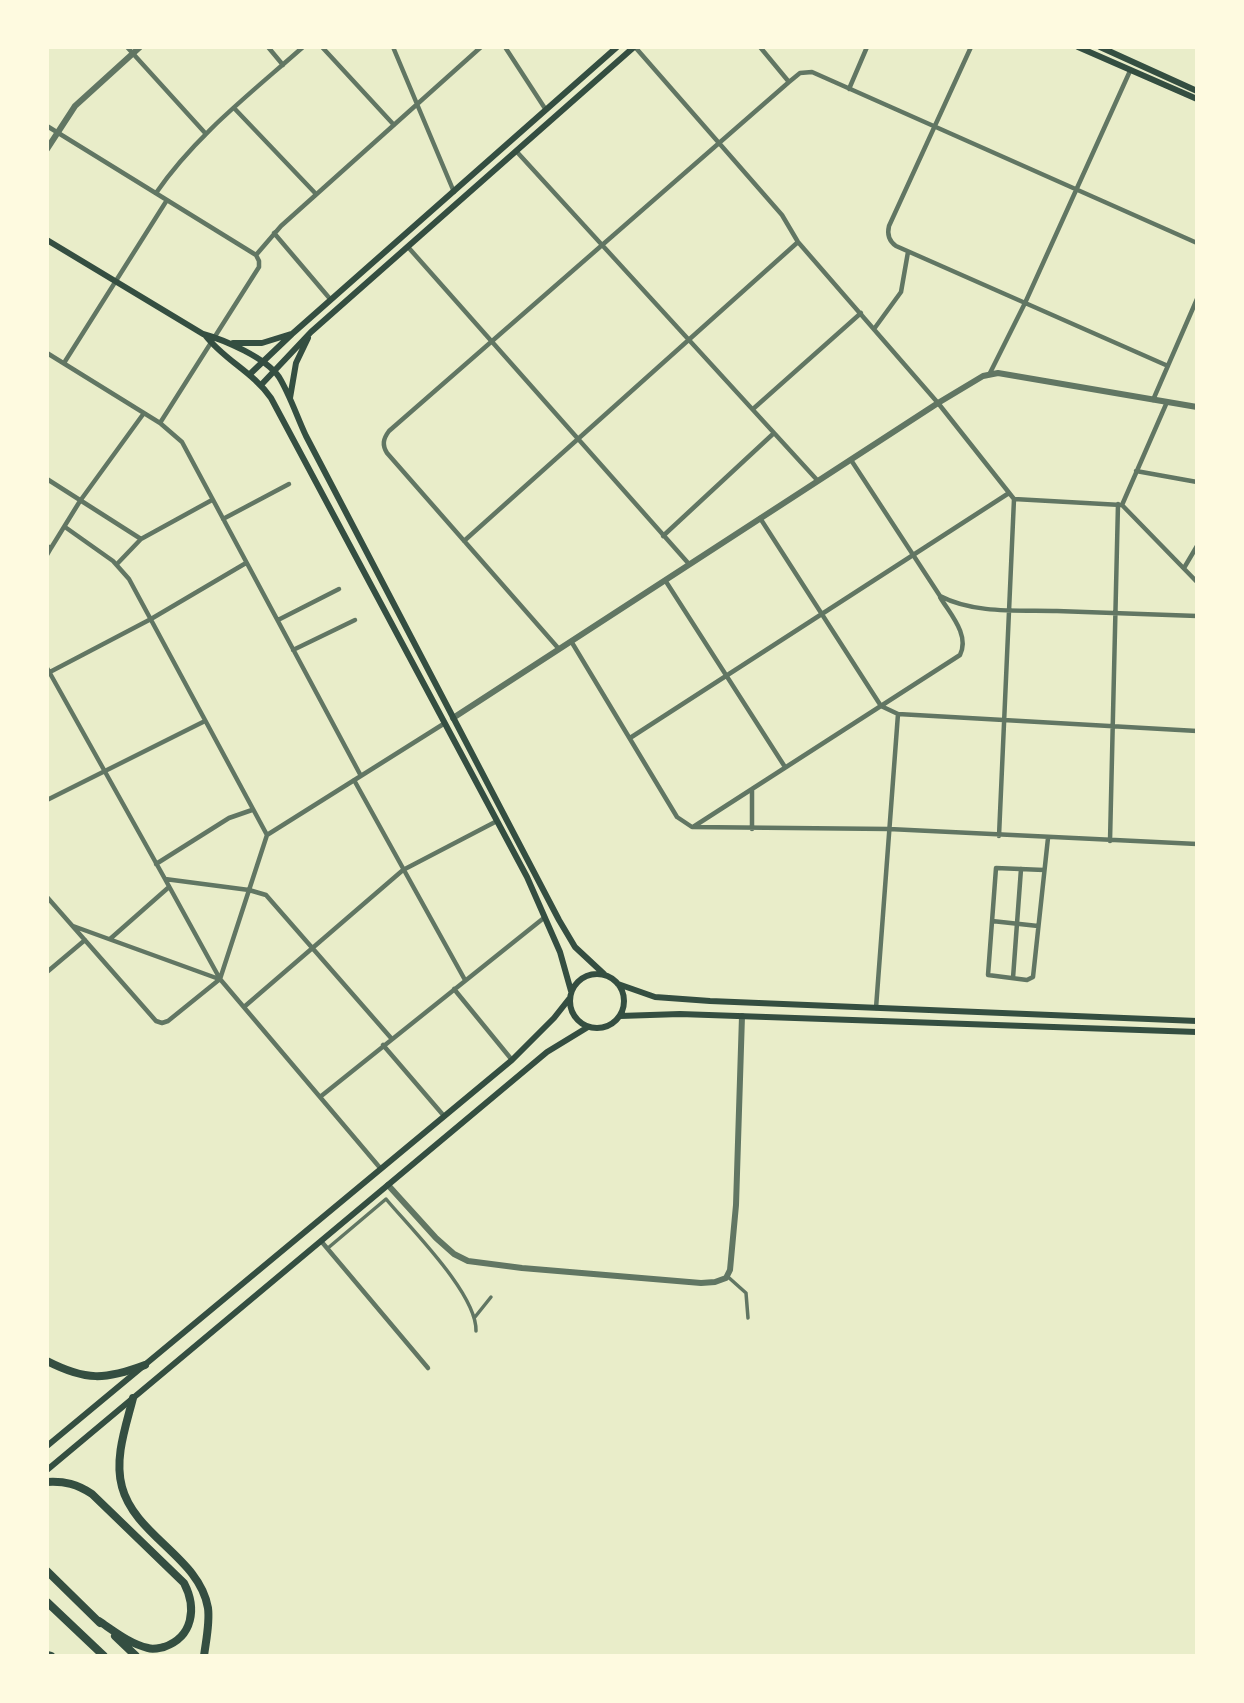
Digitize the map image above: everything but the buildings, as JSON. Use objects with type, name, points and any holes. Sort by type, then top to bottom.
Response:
[{"type":"highway","points":[[47,1361],[75,1373],[99,1377],[115,1376],[145,1365]]},
{"type":"highway","points":[[134,1398],[120,1455],[121,1486],[132,1510],[142,1523],[191,1573],[201,1589],[208,1607],[204,1656]]},
{"type":"highway","points":[[47,1482],[62,1481],[79,1485],[92,1494],[184,1583],[190,1593],[192,1617],[188,1629],[180,1638],[165,1646],[149,1649],[99,1622]]},
{"type":"highway","points":[[47,1571],[136,1656]]},
{"type":"highway","points":[[47,1602],[104,1656]]},
{"type":"main road","points":[[250,374],[617,47]]},
{"type":"main road","points":[[261,385],[311,332],[634,47]]},
{"type":"main road","points":[[1078,47],[1197,99]]},
{"type":"main road","points":[[1100,47],[1197,91]]},
{"type":"main road","points":[[47,240],[213,340],[261,385],[297,445],[497,821],[560,953],[574,1015],[588,1027]]},
{"type":"main road","points":[[290,400],[296,363],[311,332]]},
{"type":"main road","points":[[213,340],[262,343],[292,334]]},
{"type":"main road","points":[[229,343],[274,371],[559,920],[575,947],[618,984],[655,997],[1197,1021]]},
{"type":"main road","points":[[445,723],[453,718]]},
{"type":"main road","points":[[47,1446],[512,1060],[554,1018],[575,984],[587,975],[604,974]]},
{"type":"main road","points":[[618,984],[624,1000],[620,1016]]},
{"type":"main road","points":[[47,1471],[547,1052],[588,1027],[607,1026],[620,1016],[680,1014],[1197,1032]]},
{"type":"street","points":[[127,47],[206,134]]},
{"type":"street","points":[[47,149],[75,106],[140,47]]},
{"type":"street","points":[[268,47],[283,65]]},
{"type":"street","points":[[156,193],[178,162],[206,134],[303,47]]},
{"type":"street","points":[[322,47],[394,125]]},
{"type":"street","points":[[393,47],[454,192]]},
{"type":"street","points":[[256,256],[274,233],[481,47]]},
{"type":"street","points":[[505,47],[546,110]]},
{"type":"street","points":[[634,47],[782,215],[798,242],[938,402],[1014,499],[999,836]]},
{"type":"street","points":[[760,47],[789,82]]},
{"type":"street","points":[[849,89],[867,47]]},
{"type":"street","points":[[971,47],[889,226],[888,236],[893,244],[908,252],[1168,366]]},
{"type":"street","points":[[559,649],[387,453],[384,441],[388,432],[799,74],[807,71],[1197,243]]},
{"type":"street","points":[[453,718],[938,402],[990,373],[1025,303],[1130,71]]},
{"type":"street","points":[[234,108],[316,194]]},
{"type":"street","points":[[47,125],[256,256],[259,261],[259,267],[160,423]]},
{"type":"street","points":[[517,152],[818,481]]},
{"type":"street","points":[[64,363],[167,200]]},
{"type":"street","points":[[274,233],[331,300]]},
{"type":"street","points":[[464,541],[798,242]]},
{"type":"street","points":[[408,247],[689,564]]},
{"type":"street","points":[[874,329],[901,292],[908,252]]},
{"type":"street","points":[[1153,400],[1197,299]]},
{"type":"street","points":[[753,409],[861,313]]},
{"type":"street","points":[[47,362],[49,354],[145,413],[182,442],[361,776]]},
{"type":"street","points":[[990,373],[1197,407]]},
{"type":"street","points":[[1110,841],[1120,504],[1167,402]]},
{"type":"street","points":[[47,555],[49,547],[80,501],[145,413]]},
{"type":"street","points":[[663,536],[774,433]]},
{"type":"street","points":[[692,827],[961,653],[964,643],[962,634],[851,460]]},
{"type":"street","points":[[1136,471],[1197,482]]},
{"type":"street","points":[[47,479],[141,539]]},
{"type":"street","points":[[223,519],[289,484]]},
{"type":"street","points":[[630,738],[1009,493]]},
{"type":"street","points":[[117,564],[141,539],[212,499]]},
{"type":"street","points":[[1014,499],[1120,504],[1197,582]]},
{"type":"street","points":[[761,518],[881,706],[898,714],[1197,731]]},
{"type":"street","points":[[65,527],[117,564],[129,579],[267,835]]},
{"type":"street","points":[[1184,568],[1197,546]]},
{"type":"street","points":[[246,563],[151,619],[48,671],[220,979],[381,1169]]},
{"type":"street","points":[[665,580],[785,767]]},
{"type":"street","points":[[278,620],[339,589]]},
{"type":"street","points":[[940,596],[963,605],[1009,610],[1197,616]]},
{"type":"street","points":[[293,650],[355,620]]},
{"type":"street","points":[[570,641],[677,817],[692,827],[889,829],[1197,844]]},
{"type":"street","points":[[876,1008],[898,714]]},
{"type":"street","points":[[47,800],[205,721]]},
{"type":"street","points":[[47,897],[156,1021],[162,1023],[220,979],[267,835],[445,723]]},
{"type":"street","points":[[354,780],[465,980]]},
{"type":"street","points":[[752,789],[752,829]]},
{"type":"street","points":[[156,864],[229,818],[252,810]]},
{"type":"street","points":[[244,1007],[403,870],[497,821]]},
{"type":"street","points":[[1044,870],[996,868],[988,975],[1027,980],[1033,977],[1048,838]]},
{"type":"street","points":[[1013,978],[1021,869]]},
{"type":"street","points":[[164,879],[249,890],[265,895],[391,1038]]},
{"type":"street","points":[[110,939],[169,887]]},
{"type":"street","points":[[320,1097],[545,917]]},
{"type":"street","points":[[992,921],[1038,926]]},
{"type":"street","points":[[72,926],[220,979]]},
{"type":"street","points":[[47,972],[85,940]]},
{"type":"street","points":[[454,989],[512,1060]]},
{"type":"street","points":[[388,1185],[436,1238],[454,1254],[468,1261],[522,1268],[715,1282],[727,1276],[730,1270],[736,1205],[742,1016]]},
{"type":"street","points":[[383,1045],[444,1116]]},
{"type":"street","points":[[328,1248],[386,1199],[464,1291],[475,1317],[475,1331]]},
{"type":"street","points":[[321,1241],[428,1368]]},
{"type":"street","points":[[727,1276],[746,1293],[748,1318]]},
{"type":"street","points":[[475,1317],[491,1297]]}]
